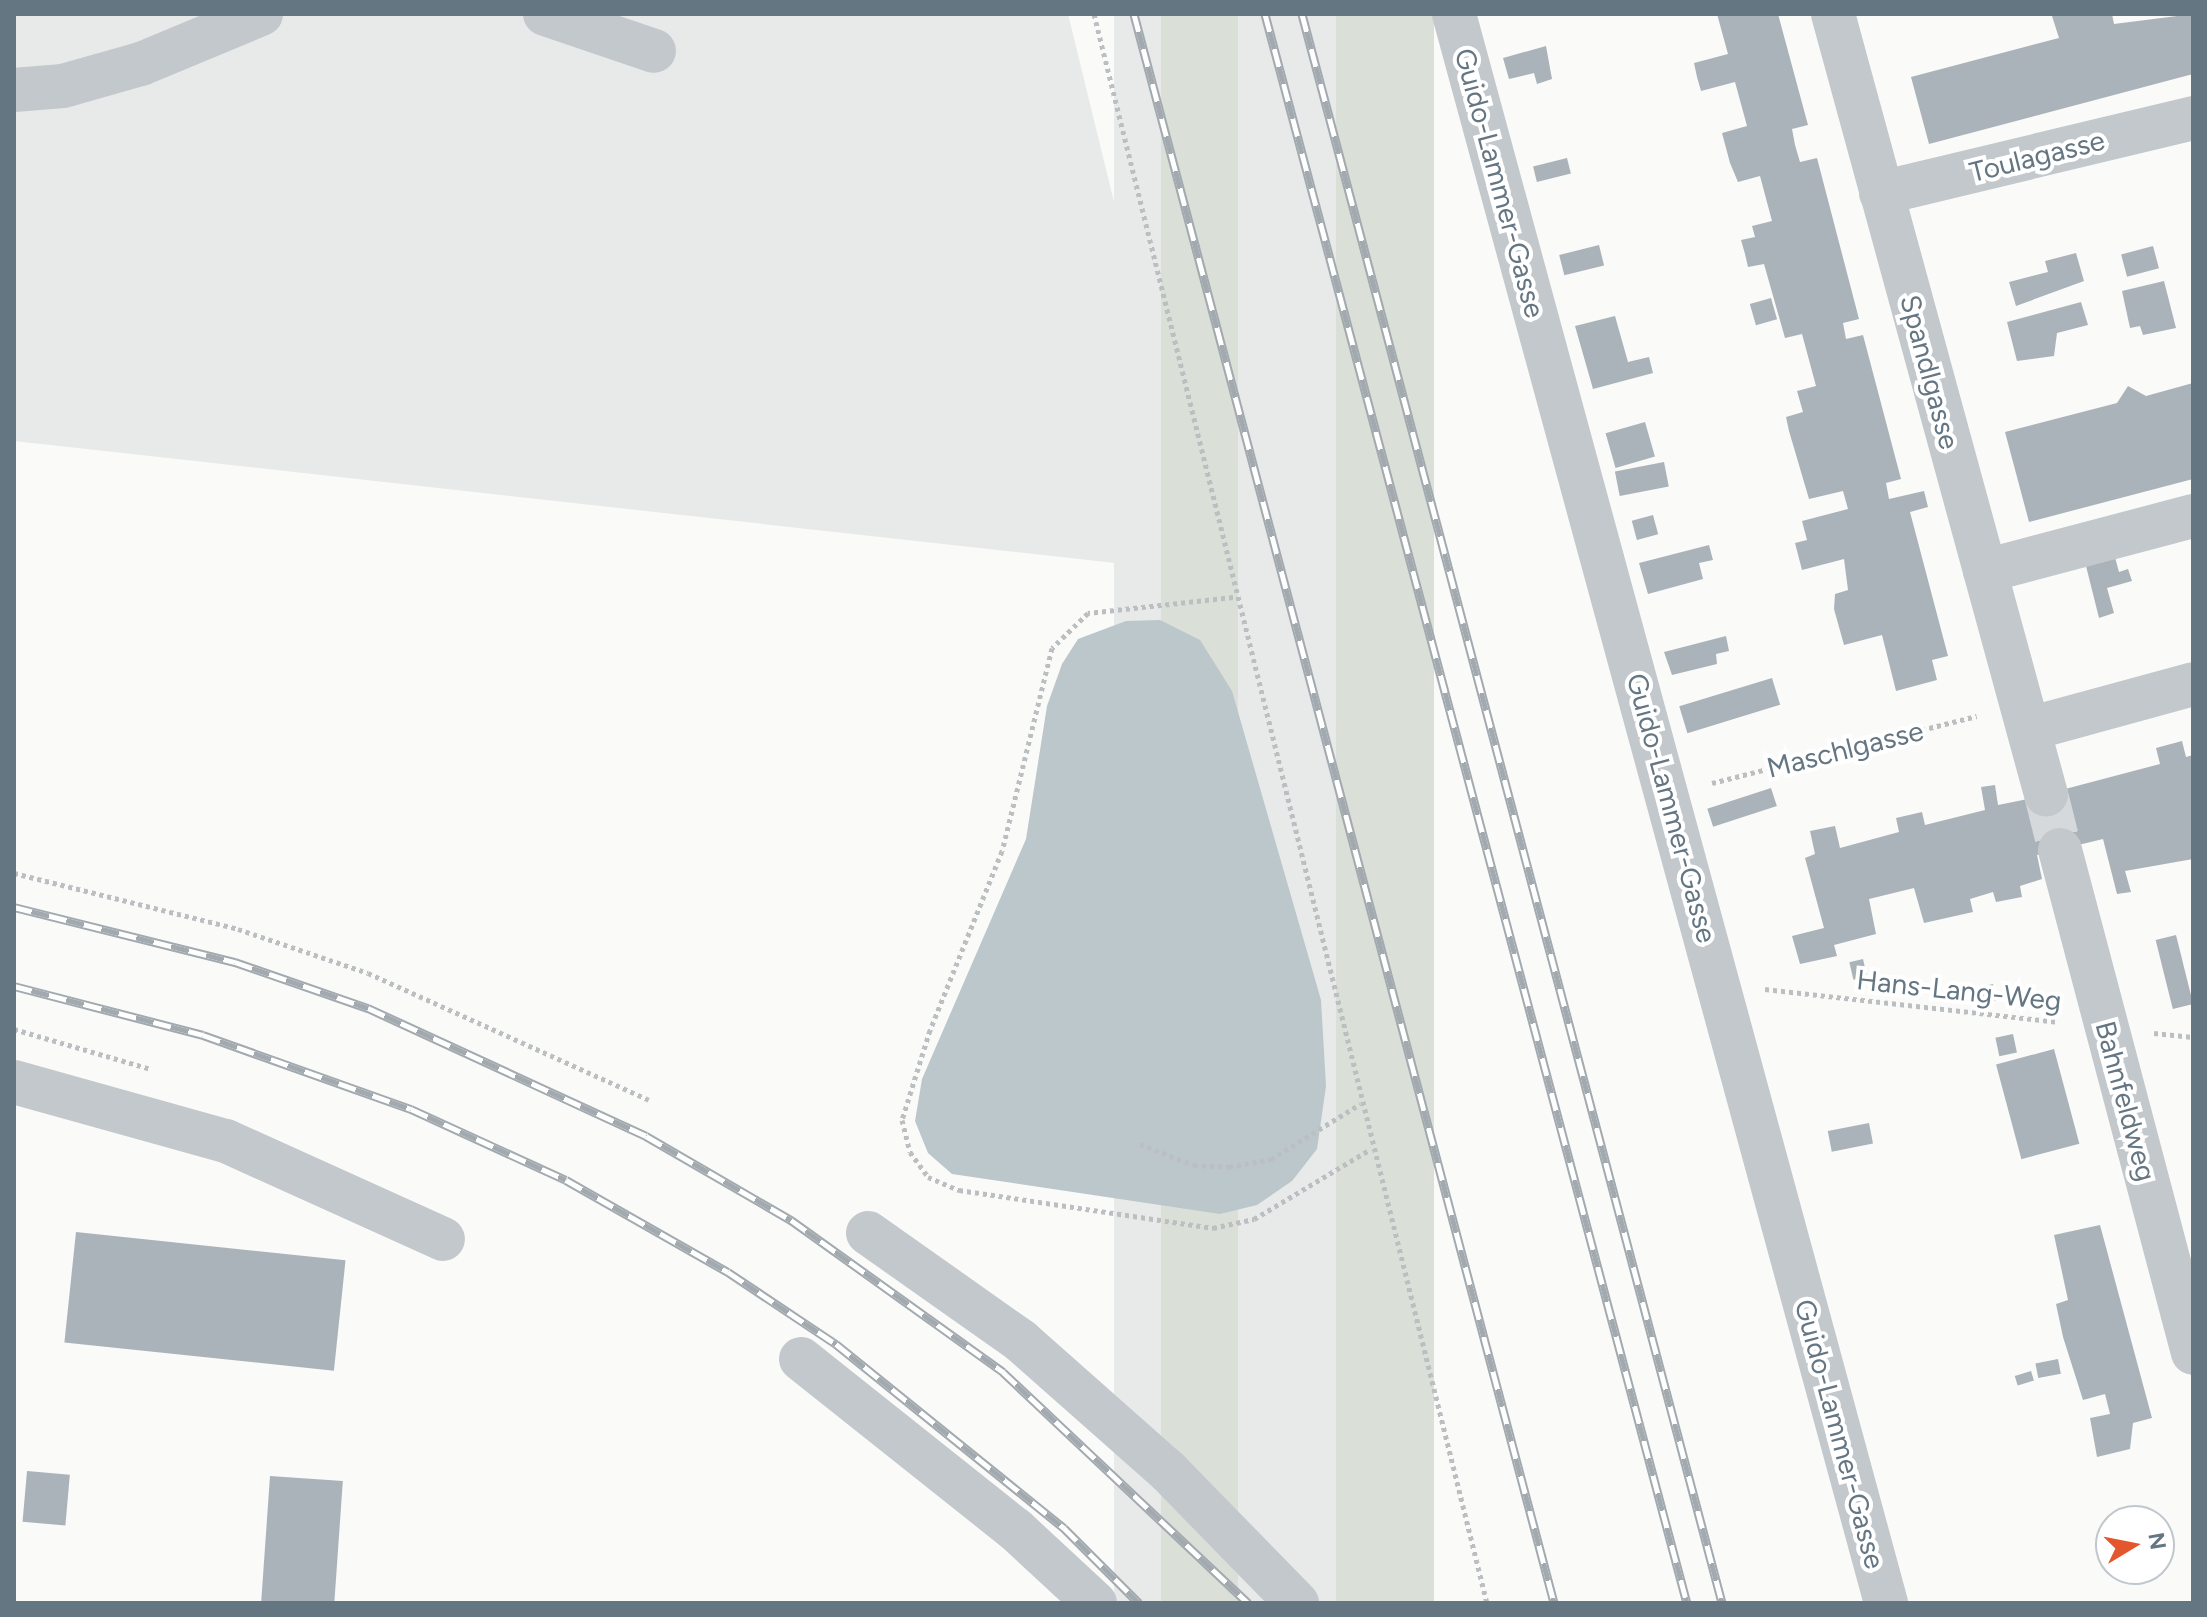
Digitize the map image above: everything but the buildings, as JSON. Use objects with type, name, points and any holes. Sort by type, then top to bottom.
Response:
[{"type":"street","points":[[14,90],[63,86],[141,64],[261,14]]},
{"type":"street","points":[[545,14],[654,51]]},
{"type":"street","name":"Guido-Lammer-Gasse","points":[[1454,14],[1886,1603]]},
{"type":"street","name":"Spandlgasse","points":[[1833,14],[2025,717]]},
{"type":"street","name":"Toulagasse","points":[[1881,193],[2193,118]]},
{"type":"street","points":[[1985,571],[2193,516]]},
{"type":"street","points":[[2046,794],[2025,717],[2193,684]]},
{"type":"street","name":"Bahnfeldweg","points":[[2060,850],[2193,1353]]},
{"type":"street","points":[[14,1082],[226,1141],[443,1239]]},
{"type":"street","points":[[868,1233],[1021,1341],[1168,1471],[1297,1603]]},
{"type":"street","points":[[801,1359],[1015,1529],[1095,1603]]},
{"type":"path","points":[[1094,14],[1233,597],[1487,1603]]},
{"type":"path","points":[[1233,597],[1088,613],[1052,648],[1002,851],[902,1120],[910,1152],[928,1177],[959,1190],[1213,1228],[1254,1219],[1371,1149]]},
{"type":"path","name":"Maschlgasse","points":[[1668,794],[2025,717]]},
{"type":"path","points":[[14,873],[238,929],[368,973],[649,1100]]},
{"type":"path","name":"Hans-Lang-Weg","points":[[1720,984],[2193,1037]]},
{"type":"path","points":[[14,1029],[124,1056],[163,1074]]},
{"type":"path","points":[[1140,1144],[1194,1165],[1229,1167],[1271,1159],[1360,1104]]},
{"type":"shaded area","points":[[14,14],[1068,14],[1205,573],[14,441]]},
{"type":"shaded area","points":[[1114,14],[1161,14],[1161,1603],[1114,1603]]},
{"type":"shaded area","points":[[1161,14],[1238,14],[1238,1603],[1161,1603]]},
{"type":"shaded area","points":[[1238,14],[1336,14],[1336,1603],[1238,1603]]},
{"type":"shaded area","points":[[1336,14],[1434,14],[1434,1603],[1336,1603]]},
{"type":"shaded area","points":[[1160,620],[1200,640],[1232,691],[1321,1000],[1326,1086],[1317,1149],[1292,1181],[1257,1205],[1220,1214],[952,1174],[928,1153],[915,1121],[922,1079],[1026,839],[1047,706],[1062,664],[1078,639],[1126,621]]},
{"type":"tunnel","points":[[2046,794],[2060,850]]},
{"type":"railway","points":[[1134,14],[1554,1603]]},
{"type":"railway","points":[[1265,14],[1687,1603]]},
{"type":"railway","points":[[1302,14],[1722,1603]]},
{"type":"railway","points":[[14,907],[235,962],[368,1008],[646,1136],[791,1220],[1003,1372],[1248,1603]]},
{"type":"railway","points":[[14,986],[203,1035],[411,1109],[566,1180],[728,1272],[836,1344],[1064,1528],[1139,1603]]}]
